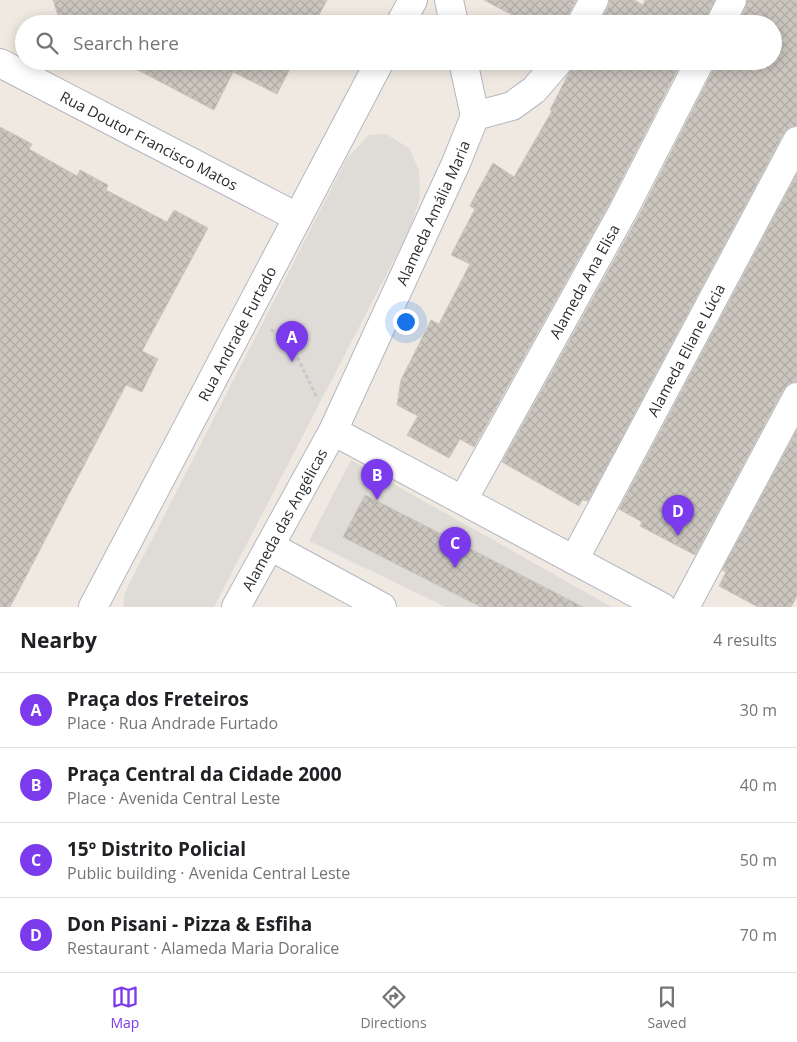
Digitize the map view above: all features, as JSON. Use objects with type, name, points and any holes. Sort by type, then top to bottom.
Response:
[{"type":"street","points":[[405,15],[413,0]]},
{"type":"street","points":[[449,0],[452,15]]},
{"type":"street","points":[[586,15],[594,0]]},
{"type":"street","points":[[724,15],[732,0]]},
{"type":"street","name":"Rua Doutor Francisco Matos","points":[[0,63],[297,218]]},
{"type":"street","name":"Rua Andrade Furtado","points":[[92,607],[375,70]]},
{"type":"street","points":[[465,70],[476,116],[512,106],[534,90],[551,70]]},
{"type":"street","name":"Alameda Ana Elisa","points":[[463,500],[623,212],[695,70]]},
{"type":"street","name":"Alameda Amália Maria","points":[[333,431],[476,116]]},
{"type":"street","name":"Alameda Eliane Lúcia","points":[[574,560],[797,141]]},
{"type":"street","points":[[685,607],[797,397]]},
{"type":"street","points":[[333,431],[662,607]]},
{"type":"street","name":"Alameda das Angélicas","points":[[236,607],[333,431]]},
{"type":"street","points":[[270,546],[382,607]]},
{"type":"path","points":[[270,328],[296,354],[333,431]]},
{"type":"shaded area","points":[[386,134],[409,148],[419,170],[420,197],[410,229],[214,607],[123,607],[125,592],[347,158],[369,135]]},
{"type":"shaded area","points":[[351,460],[612,607],[446,607],[309,541]]},
{"type":"building","points":[[53,0],[327,0],[319,15],[58,15]]},
{"type":"building","points":[[484,0],[576,0],[568,15],[512,15]]},
{"type":"building","points":[[610,0],[634,0],[643,5],[645,0],[715,0],[707,15],[604,15]]},
{"type":"building","points":[[747,0],[797,0],[797,125],[789,128],[783,134],[588,501],[582,500],[579,506],[502,462],[637,219],[713,70],[782,70],[782,15],[742,15]]},
{"type":"building","points":[[138,70],[289,70],[277,94],[233,72],[214,110]]},
{"type":"building","points":[[570,70],[677,70],[609,204],[474,447],[460,439],[449,458],[407,435],[418,416],[397,405],[401,380],[431,320],[439,324],[470,264],[451,255],[475,209],[470,206],[493,163],[514,177],[552,111],[550,110]]},
{"type":"building","points":[[0,127],[32,144],[29,149],[77,176],[80,170],[108,185],[106,190],[167,222],[174,210],[208,228],[142,351],[158,359],[142,392],[126,385],[10,607],[0,607]]},
{"type":"building","points":[[797,174],[797,381],[789,384],[783,390],[695,555],[640,526],[642,522],[619,509]]},
{"type":"building","points":[[797,430],[797,596],[791,607],[758,607],[719,586],[726,572],[722,570]]},
{"type":"building","points":[[365,495],[583,607],[481,607],[343,537]]},
{"type":"place","name":"Praça dos Freteiros","points":[[292,362]]},
{"type":"place","name":"Praça Central da Cidade 2000","points":[[377,500]]},
{"type":"place","name":"Don Pisani - Pizza & Esfiha","points":[[678,536]]},
{"type":"place","name":"15º Distrito Policial","points":[[455,568]]}]
